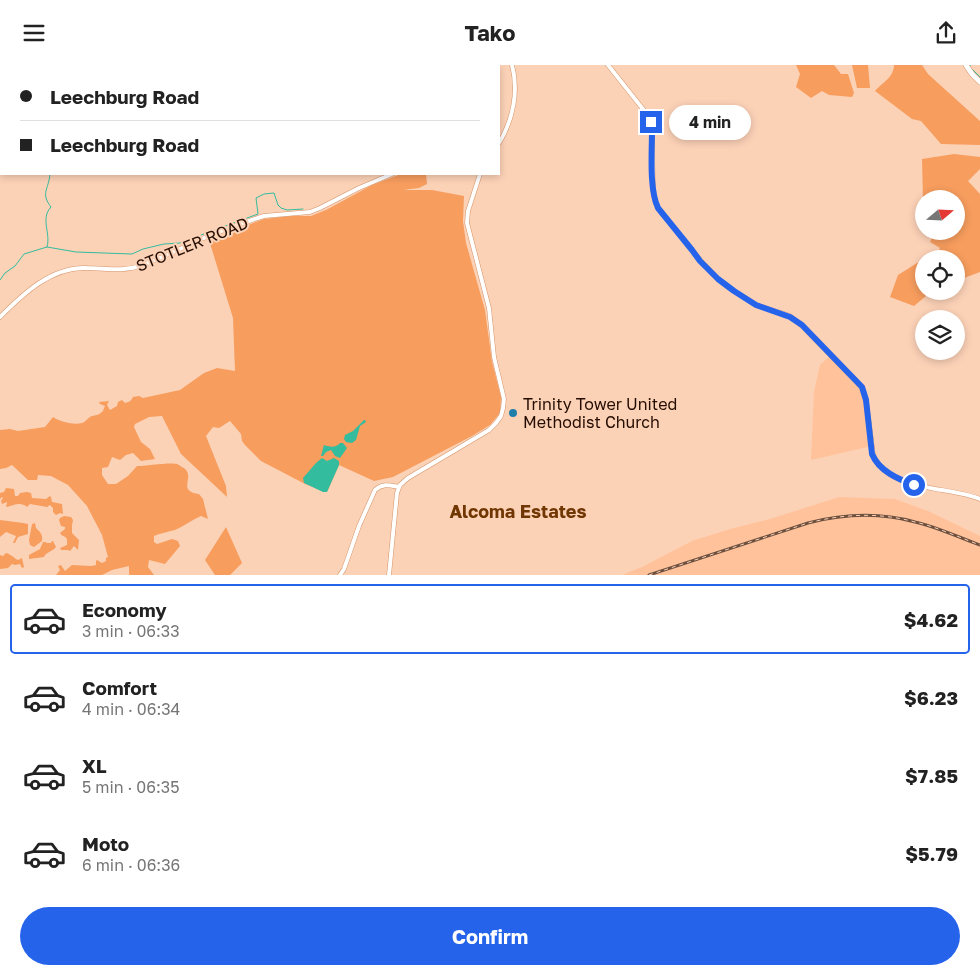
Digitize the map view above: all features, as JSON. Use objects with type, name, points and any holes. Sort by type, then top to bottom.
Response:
[{"type":"main road","points":[[966,65],[980,82]]},
{"type":"street","points":[[500,141],[506,130],[513,105],[515,86],[512,65]]},
{"type":"street","points":[[608,65],[650,118],[655,201],[658,208],[700,261],[718,279],[756,305],[783,314],[802,325],[862,387],[866,400],[872,454],[875,461],[883,469],[914,485],[980,499]]},
{"type":"street","name":"STOTLER ROAD","points":[[0,317],[12,304],[31,289],[64,270],[79,268],[116,270],[136,267],[211,235],[264,216],[302,213],[320,208],[390,175]]},
{"type":"street","points":[[389,575],[396,500],[399,487],[408,478],[489,429],[499,420],[503,410],[504,399],[494,356],[489,308],[467,223],[468,211],[480,175]]},
{"type":"street","points":[[340,575],[375,491],[383,485],[399,487]]},
{"type":"shaded area","points":[[796,65],[834,65],[841,74],[848,74],[854,93],[852,97],[829,95],[822,91],[811,98],[796,87],[800,74]]},
{"type":"shaded area","points":[[852,65],[868,65],[870,88],[857,88]]},
{"type":"shaded area","points":[[894,65],[922,65],[928,74],[980,121],[980,145],[941,144],[921,121],[912,119],[875,91],[890,76]]},
{"type":"shaded area","points":[[954,154],[980,157],[980,169],[968,181],[980,194],[980,272],[965,278],[965,250],[939,250],[940,248],[930,242],[931,240],[965,240],[965,190],[923,190],[922,159]]},
{"type":"shaded area","points":[[398,175],[426,175],[427,184],[419,188],[403,190],[432,190],[464,196],[463,221],[466,243],[485,310],[492,362],[501,397],[500,413],[490,425],[472,436],[393,477],[374,481],[339,465],[326,492],[305,484],[261,461],[245,445],[241,434],[230,421],[219,428],[213,427],[206,436],[226,486],[227,497],[181,454],[162,416],[149,417],[135,424],[134,427],[141,442],[150,449],[155,459],[141,461],[133,453],[126,455],[120,460],[112,457],[108,467],[102,468],[102,475],[108,484],[116,484],[128,476],[137,466],[178,464],[187,472],[187,487],[189,490],[199,494],[203,499],[208,519],[201,516],[175,530],[154,536],[154,542],[157,544],[172,539],[178,541],[180,546],[165,564],[149,560],[148,567],[154,575],[130,575],[129,566],[112,570],[102,575],[56,575],[60,570],[58,566],[61,565],[65,571],[72,565],[91,566],[96,565],[97,560],[102,563],[106,561],[108,557],[102,535],[87,506],[68,485],[51,476],[38,475],[37,480],[28,480],[12,465],[0,469],[0,430],[10,429],[18,431],[45,427],[53,417],[67,423],[82,423],[103,411],[105,406],[99,402],[109,401],[107,405],[110,410],[122,400],[125,403],[133,397],[139,396],[143,398],[180,390],[204,373],[217,368],[235,371],[233,318],[209,240],[264,219],[311,216],[372,185]]},
{"type":"shaded area","points":[[915,264],[915,300],[921,300],[914,306],[890,297],[898,275]]},
{"type":"shaded area","points":[[831,355],[863,390],[872,446],[811,460],[814,392],[820,365]]},
{"type":"shaded area","points":[[6,488],[14,489],[15,496],[27,492],[31,493],[32,498],[46,499],[50,496],[52,502],[62,504],[63,514],[56,515],[50,505],[47,507],[30,504],[27,507],[19,504],[6,507],[7,502],[2,504],[3,498],[0,499],[0,493],[4,492]]},
{"type":"shaded area","points":[[839,497],[895,499],[928,511],[980,536],[980,575],[622,575],[642,567],[692,541]]},
{"type":"shaded area","points":[[64,516],[71,517],[73,520],[72,533],[79,540],[78,550],[74,546],[70,551],[61,550],[60,548],[67,545],[66,538],[60,533],[65,527],[61,526],[59,520]]},
{"type":"shaded area","points":[[0,520],[28,524],[28,534],[18,537],[15,543],[13,543],[16,536],[6,532],[0,537]]},
{"type":"shaded area","points":[[35,523],[36,528],[41,533],[42,541],[34,547],[30,545],[29,540],[32,524]]},
{"type":"shaded area","points":[[226,527],[242,563],[230,575],[215,575],[205,560]]},
{"type":"shaded area","points":[[52,541],[56,547],[53,550],[44,557],[29,559],[29,555],[40,549],[43,542],[51,543]]},
{"type":"shaded area","points":[[6,553],[18,560],[22,558],[24,567],[22,568],[20,564],[12,564],[8,568],[0,569],[0,555],[3,556]]},
{"type":"water","points":[[364,420],[366,422],[360,426],[356,440],[352,443],[346,442],[344,439],[345,435],[353,431]]},
{"type":"water","points":[[343,443],[347,448],[340,458],[335,456],[331,450],[321,456],[324,445],[333,447]]},
{"type":"water","points":[[322,458],[327,461],[334,458],[339,461],[339,465],[327,492],[304,483],[303,478]]},
{"type":"waterway","points":[[970,65],[980,77]]},
{"type":"waterway","points":[[0,280],[5,273],[15,266],[24,254],[47,247],[46,216],[51,207],[46,198],[46,191],[50,175]]},
{"type":"waterway","points":[[201,235],[258,214],[256,198],[264,194],[274,193],[281,208],[287,210],[303,209]]},
{"type":"waterway","points":[[47,247],[76,252],[132,254],[143,249],[164,244],[180,243],[196,237]]},
{"type":"railway","points":[[649,575],[808,523],[848,516],[861,515],[902,519],[931,527],[980,545]]},
{"type":"place","name":"Trinity Tower United Methodist Church","points":[[513,413]]},
{"type":"district","name":"Alcoma Estates","points":[[518,512]]},
{"type":"route","points":[[651,122],[653,191],[658,208],[700,261],[718,279],[756,305],[790,317],[802,325],[862,387],[865,393],[872,454],[875,461],[889,473],[914,485]]}]
